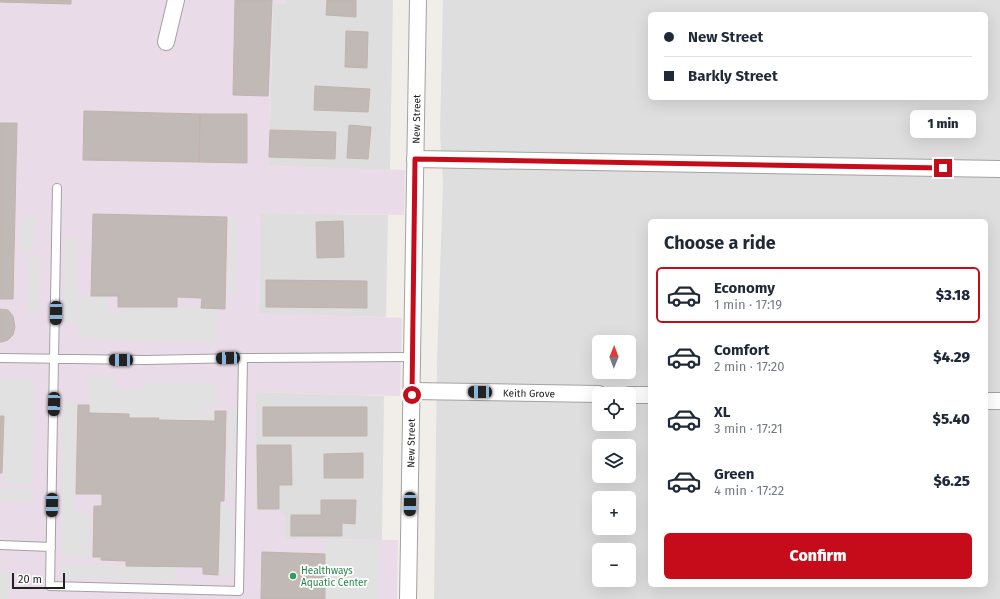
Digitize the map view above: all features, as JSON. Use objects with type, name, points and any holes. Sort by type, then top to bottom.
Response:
[{"type":"street","points":[[166,42],[176,0]]},
{"type":"street","name":"New Street","points":[[408,599],[418,0]]},
{"type":"street","points":[[415,159],[1000,169]]},
{"type":"street","name":"Keith Grove","points":[[412,391],[592,394]]},
{"type":"street","points":[[636,395],[648,395]]},
{"type":"street","points":[[988,401],[1000,401]]},
{"type":"lane","points":[[57,188],[50,586],[239,595],[243,358]]},
{"type":"lane","points":[[0,358],[55,360],[146,360],[412,357]]},
{"type":"lane","points":[[0,545],[51,547]]},
{"type":"shaded area","points":[[0,0],[285,0],[284,4],[273,4],[269,166],[405,170],[404,215],[260,213],[259,313],[402,318],[400,396],[256,392],[256,510],[280,510],[285,515],[285,539],[398,540],[397,599],[0,599]]},
{"type":"shaded area","points":[[285,0],[393,0],[390,170],[269,166],[273,4],[284,4]]},
{"type":"shaded area","points":[[443,0],[1000,0],[1000,599],[434,599],[437,362],[443,184],[440,131]]},
{"type":"shaded area","points":[[260,213],[388,215],[386,317],[259,314]]},
{"type":"shaded area","points":[[23,216],[37,216],[36,224],[34,224],[33,252],[19,252],[20,223],[23,223]]},
{"type":"shaded area","points":[[230,217],[237,217],[236,293],[229,293]]},
{"type":"shaded area","points":[[65,238],[78,238],[77,323],[64,323]]},
{"type":"shaded area","points":[[28,257],[40,257],[39,313],[27,313]]},
{"type":"shaded area","points":[[79,296],[107,296],[107,308],[110,311],[125,312],[125,307],[218,308],[216,343],[137,342],[136,340],[78,338]]},
{"type":"shaded area","points":[[89,375],[115,376],[115,389],[142,390],[143,383],[217,383],[216,409],[202,409],[203,413],[215,413],[215,421],[158,420],[158,418],[129,418],[129,414],[89,413]]},
{"type":"shaded area","points":[[0,378],[34,379],[33,484],[4,483],[2,473],[4,416],[0,416]]},
{"type":"shaded area","points":[[256,392],[384,396],[382,540],[285,539],[284,515],[256,510]]},
{"type":"shaded area","points":[[62,402],[77,402],[75,513],[91,514],[90,557],[61,556]]},
{"type":"shaded area","points":[[229,409],[236,409],[234,498],[227,498]]},
{"type":"shaded area","points":[[0,489],[31,489],[31,503],[0,502]]},
{"type":"shaded area","points":[[220,506],[233,506],[232,575],[218,575]]},
{"type":"shaded area","points":[[326,541],[381,542],[379,599],[325,599]]},
{"type":"shaded area","points":[[62,564],[177,567],[177,581],[62,578]]},
{"type":"shaded area","points":[[0,571],[9,572],[8,599],[0,599]]},
{"type":"building","points":[[0,0],[71,0],[71,4],[0,2]]},
{"type":"building","points":[[235,0],[272,0],[268,96],[233,95]]},
{"type":"building","points":[[327,0],[356,0],[356,17],[326,15]]},
{"type":"building","points":[[346,31],[368,32],[367,68],[345,67]]},
{"type":"building","points":[[315,86],[370,89],[368,112],[314,110]]},
{"type":"building","points":[[84,111],[200,114],[199,162],[83,160]]},
{"type":"building","points":[[200,114],[247,114],[247,163],[199,162]]},
{"type":"building","points":[[0,123],[17,123],[13,299],[0,299]]},
{"type":"building","points":[[349,125],[371,127],[368,159],[347,158]]},
{"type":"building","points":[[270,130],[336,132],[335,159],[269,157]]},
{"type":"building","points":[[93,214],[227,217],[225,309],[201,308],[202,298],[177,297],[177,307],[118,307],[118,296],[91,296]]},
{"type":"building","points":[[343,221],[344,257],[317,258],[316,222]]},
{"type":"building","points":[[266,280],[367,281],[367,308],[266,307]]},
{"type":"building","points":[[0,309],[8,310],[13,316],[15,327],[13,335],[8,340],[2,342],[0,342]]},
{"type":"building","points":[[78,405],[89,405],[89,413],[129,414],[129,418],[159,418],[158,420],[215,421],[215,411],[226,411],[224,501],[220,501],[218,575],[203,574],[203,567],[126,566],[126,561],[101,560],[101,557],[93,557],[94,506],[102,506],[102,494],[76,494]]},
{"type":"building","points":[[263,407],[367,407],[367,436],[263,436]]},
{"type":"building","points":[[0,416],[4,416],[2,473],[0,473]]},
{"type":"building","points":[[257,445],[291,445],[292,485],[279,485],[279,509],[258,509]]},
{"type":"building","points":[[363,453],[363,478],[324,478],[324,454]]},
{"type":"building","points":[[321,500],[356,500],[355,524],[342,523],[342,536],[291,536],[291,515],[321,515]]},
{"type":"building","name":"Healthways Aquatic Center","points":[[262,552],[325,554],[325,599],[261,599]]},
{"type":"place","name":"Healthways Aquatic Center","points":[[293,576]]},
{"type":"route","points":[[412,395],[415,159],[943,168]]}]
